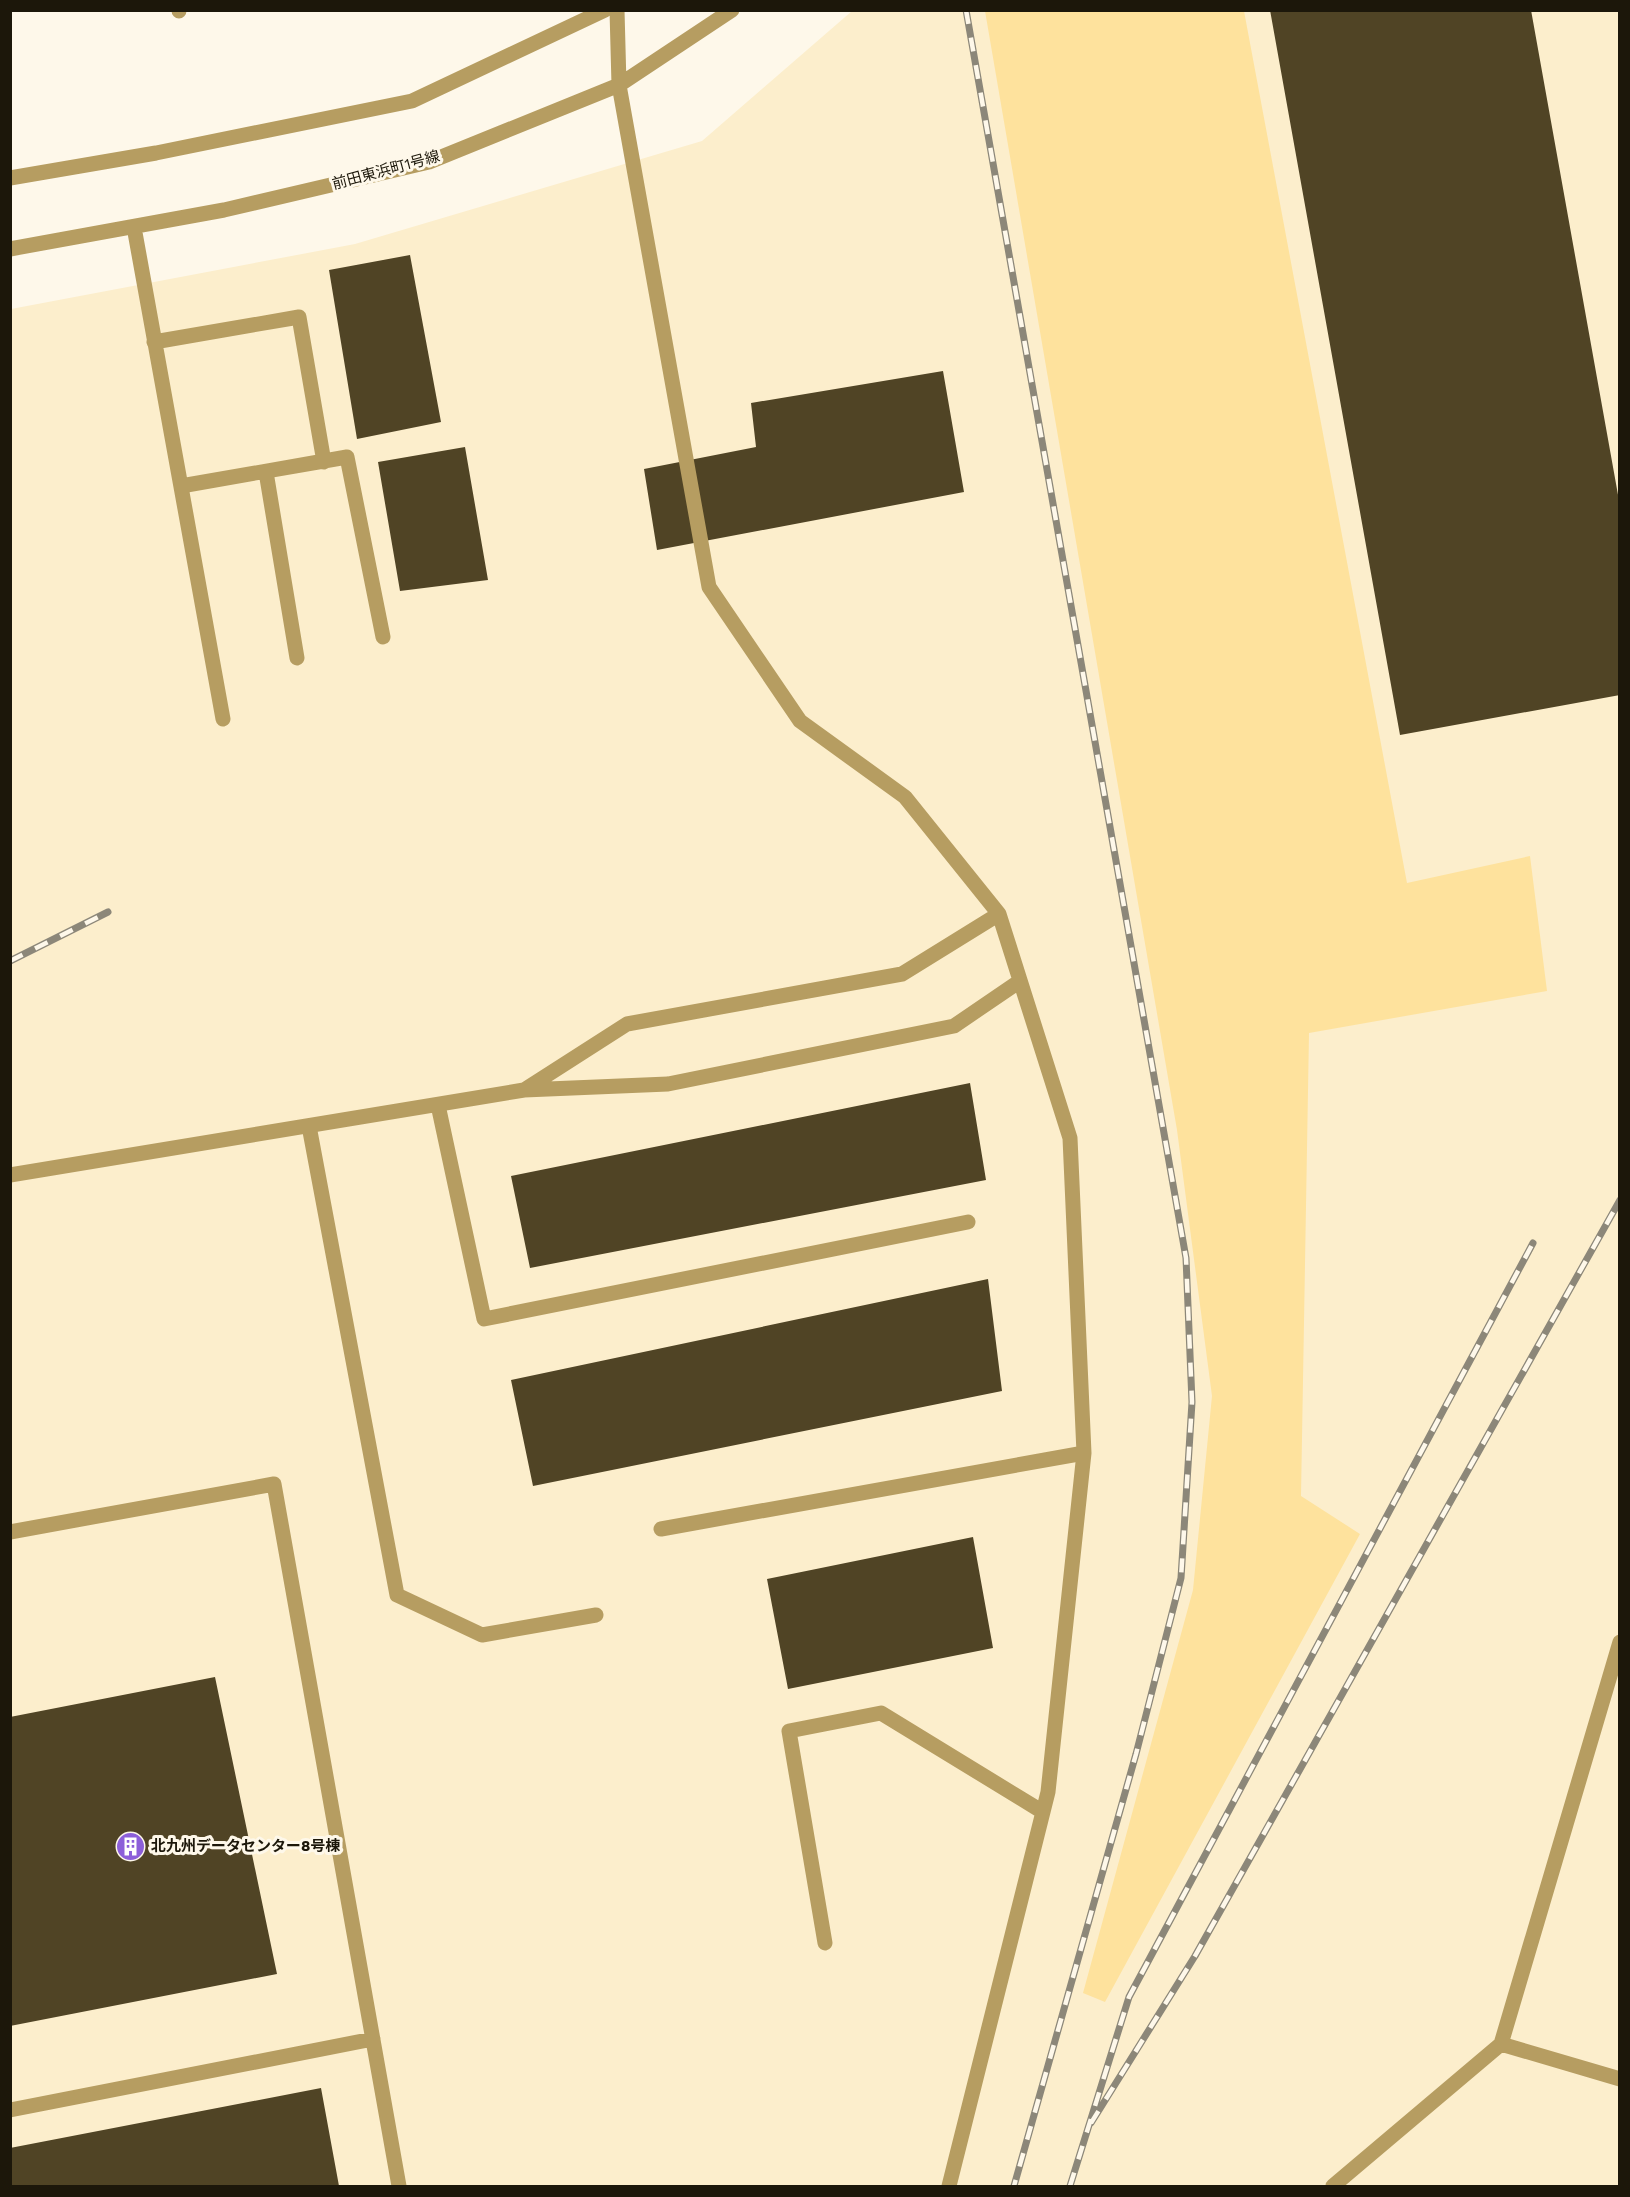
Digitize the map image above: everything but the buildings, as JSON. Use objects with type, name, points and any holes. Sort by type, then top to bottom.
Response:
[{"type":"street","points":[[10,178],[156,153],[412,100],[605,10]]},
{"type":"street","points":[[616,10],[619,85],[709,587],[800,721],[905,797],[999,914],[1070,1138],[1084,1454],[1048,1792],[949,2187]]},
{"type":"street","name":"前田東浜町1号線","points":[[10,249],[224,210],[429,162],[619,85],[732,10]]},
{"type":"street","points":[[134,227],[223,719]]},
{"type":"street","points":[[154,342],[299,317],[324,462]]},
{"type":"street","points":[[181,486],[347,458],[383,638]]},
{"type":"street","points":[[266,472],[297,658]]},
{"type":"street","points":[[524,1090],[627,1024],[902,974],[999,914]]},
{"type":"street","points":[[10,1175],[524,1090],[668,1084],[954,1026],[1020,981]]},
{"type":"street","points":[[438,1105],[484,1319],[968,1222]]},
{"type":"street","points":[[309,1126],[397,1595],[482,1635],[596,1615]]},
{"type":"street","points":[[661,1529],[1084,1454]]},
{"type":"street","points":[[10,1532],[274,1485],[399,2187]]},
{"type":"street","points":[[1333,2187],[1501,2044],[1620,1642]]},
{"type":"street","points":[[825,1943],[789,1731],[881,1713],[1044,1812]]},
{"type":"street","points":[[10,2110],[373,2039]]},
{"type":"street","points":[[1501,2044],[1620,2079]]},
{"type":"shaded area","points":[[852,11],[1619,11],[1619,2186],[11,2186],[11,309],[355,244],[702,141]]},
{"type":"shaded area","points":[[985,11],[1244,11],[1407,883],[1530,856],[1547,991],[1309,1033],[1301,1496],[1360,1534],[1105,2002],[1083,1993],[1193,1590],[1212,1396],[1177,1130]]},
{"type":"railway","points":[[966,10],[1186,1258],[1192,1402],[1181,1578],[1136,1754],[1014,2186]]},
{"type":"railway","points":[[10,961],[108,912]]},
{"type":"railway","points":[[1091,2123],[1195,1956],[1620,1200]]},
{"type":"railway","points":[[1070,2186],[1129,1997],[1533,1243]]},
{"type":"place","name":"北九州データセンター8号棟","points":[[130,1846]]}]
